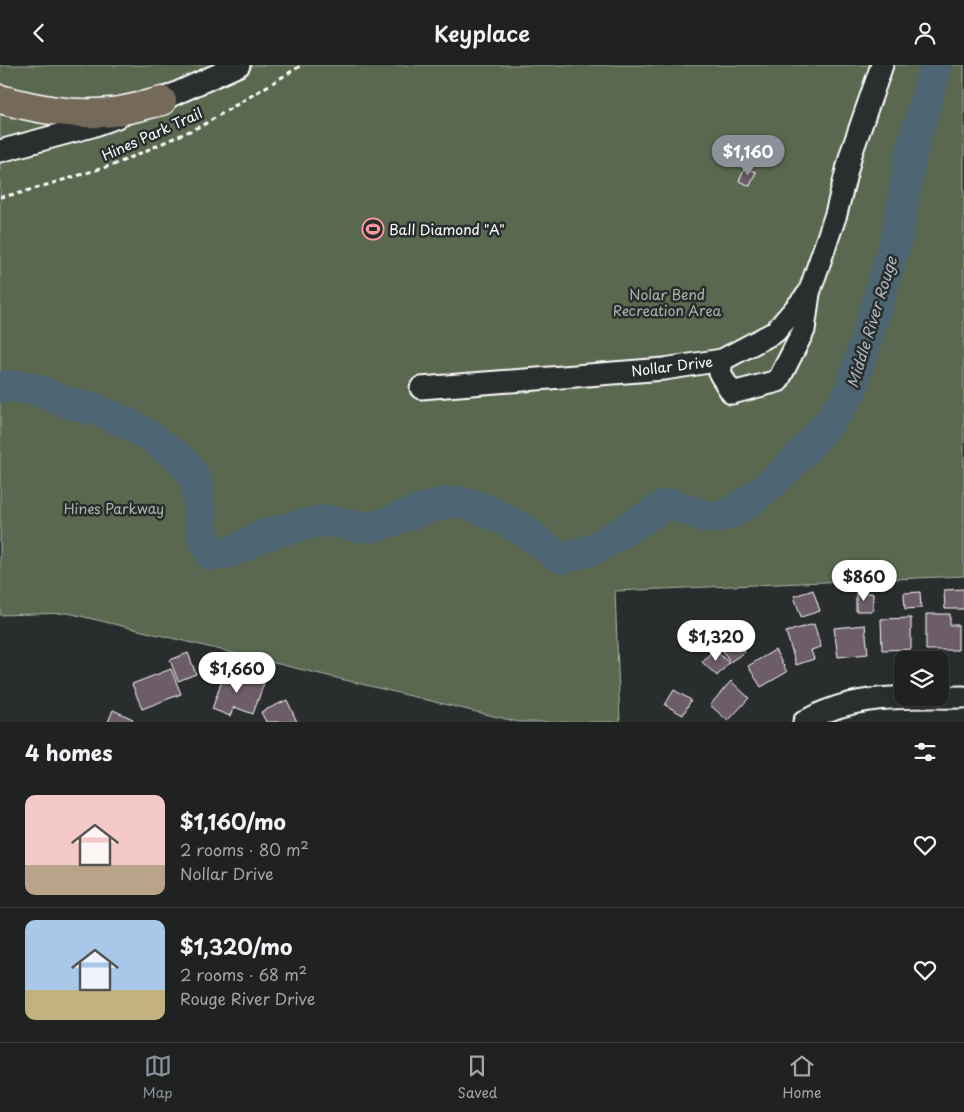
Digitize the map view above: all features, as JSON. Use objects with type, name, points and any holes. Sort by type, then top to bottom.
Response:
[{"type":"main road","points":[[0,99],[37,109],[93,113],[114,112],[162,101]]},
{"type":"street","points":[[0,151],[92,126],[162,101],[239,65]]},
{"type":"street","name":"Nollar Drive","points":[[421,388],[664,369],[722,360],[775,332],[808,293],[836,214],[851,154],[882,65]]},
{"type":"street","points":[[722,360],[720,374],[732,393],[778,381],[804,330],[808,293]]},
{"type":"street","points":[[804,722],[836,706],[865,699],[964,697]]},
{"type":"path","name":"Hines Park Trail","points":[[0,197],[20,193],[125,160],[203,125],[302,65]]},
{"type":"green space","name":"Nolar Bend Recreation Area","points":[[0,65],[964,65],[964,576],[615,591],[620,722],[518,722],[68,613],[0,615]]},
{"type":"building","points":[[745,168],[756,172],[750,186],[739,181]]},
{"type":"building","points":[[964,589],[964,609],[945,609],[944,590]]},
{"type":"building","points":[[813,590],[820,611],[801,617],[794,596]]},
{"type":"building","points":[[920,592],[921,608],[905,609],[904,593]]},
{"type":"building","points":[[856,593],[873,593],[873,611],[856,611]]},
{"type":"building","points":[[926,614],[950,614],[950,625],[958,625],[958,650],[926,650]]},
{"type":"building","points":[[911,618],[911,649],[882,650],[881,619]]},
{"type":"building","points":[[814,624],[821,647],[811,650],[814,659],[796,665],[786,632]]},
{"type":"building","points":[[865,625],[868,654],[838,657],[834,628]]},
{"type":"building","points":[[733,635],[745,652],[730,662],[719,644]]},
{"type":"building","points":[[714,649],[729,663],[717,676],[702,662]]},
{"type":"building","points":[[775,650],[787,672],[761,687],[748,666]]},
{"type":"building","points":[[188,653],[196,674],[178,681],[170,660]]},
{"type":"building","points":[[171,669],[181,694],[142,709],[132,684]]},
{"type":"building","points":[[226,669],[264,683],[253,714],[234,707],[230,716],[212,709]]},
{"type":"building","points":[[731,681],[749,698],[728,721],[710,705]]},
{"type":"building","points":[[674,690],[691,700],[683,715],[665,705]]},
{"type":"building","points":[[287,700],[297,722],[266,722],[261,712]]},
{"type":"building","points":[[113,710],[133,719],[132,722],[108,722]]},
{"type":"waterway","name":"Middle River Rouge","points":[[0,387],[16,386],[37,390],[66,402],[96,410],[125,422],[151,437],[185,463],[197,483],[203,536],[212,555],[230,552],[263,536],[319,521],[372,527],[431,507],[454,502],[471,505],[500,517],[526,532],[551,552],[563,558],[594,549],[666,505],[679,506],[704,516],[717,517],[733,511],[772,483],[792,464],[827,424],[851,390],[896,241],[912,148],[936,65]]},
{"type":"place","name":"Ball Diamond \"A\"","points":[[373,229]]},
{"type":"park label","name":"Hines Parkway","points":[[114,508]]}]
